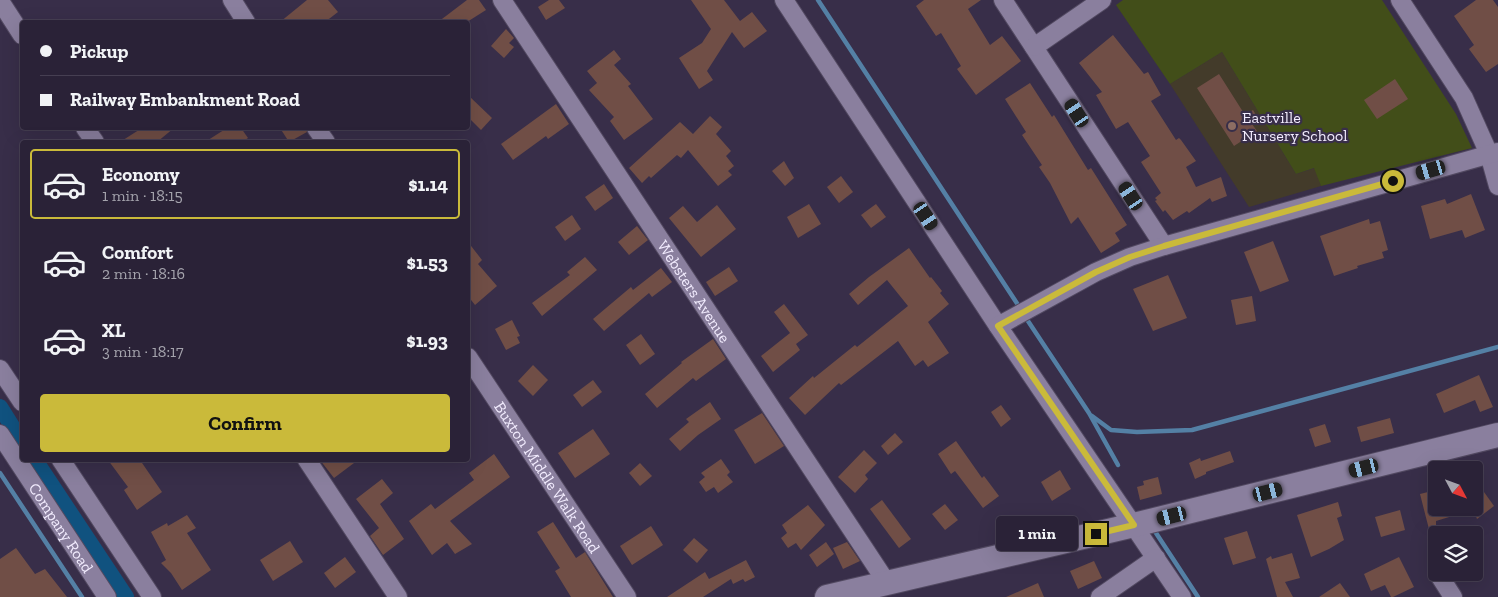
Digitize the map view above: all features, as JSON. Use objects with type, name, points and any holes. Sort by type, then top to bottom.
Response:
[{"type":"main road","points":[[828,597],[1134,525],[1498,435]]},
{"type":"street","points":[[232,0],[245,20]]},
{"type":"street","name":"Websters Avenue","points":[[502,0],[887,583]]},
{"type":"street","points":[[784,0],[1002,323],[1182,597]]},
{"type":"street","points":[[1003,0],[1164,246]]},
{"type":"street","points":[[1034,47],[1102,0]]},
{"type":"street","points":[[1400,0],[1464,98],[1493,153],[1498,186]]},
{"type":"street","points":[[0,1],[20,32]]},
{"type":"street","points":[[1002,323],[1096,272],[1130,257],[1493,153]]},
{"type":"street","name":"Buxton Middle Walk Road","points":[[470,359],[627,597]]},
{"type":"street","points":[[0,369],[20,399]]},
{"type":"street","name":"Company Road","points":[[0,434],[107,597]]},
{"type":"street","points":[[62,462],[152,597]]},
{"type":"street","points":[[308,462],[398,597]]},
{"type":"street","points":[[1100,597],[1156,558]]},
{"type":"street","points":[[1442,581],[1453,597]]},
{"type":"shaded area","name":"Eastville Nursery School","points":[[1222,52],[1296,174],[1315,168],[1321,186],[1249,207],[1170,84]]},
{"type":"green space","points":[[1123,0],[1382,0],[1456,114],[1472,148],[1321,186],[1314,168],[1296,174],[1222,52],[1170,84],[1116,5]]},
{"type":"building","points":[[307,0],[328,0],[338,12],[328,20],[282,20]]},
{"type":"building","points":[[467,0],[479,0],[486,10],[470,20],[441,20]]},
{"type":"building","points":[[549,0],[559,0],[565,8],[546,20],[538,7]]},
{"type":"building","points":[[691,0],[724,0],[740,21],[752,12],[767,31],[744,48],[732,32],[707,71],[713,80],[699,89],[679,58],[702,43],[711,29]]},
{"type":"building","points":[[924,0],[981,0],[968,9],[990,45],[1002,36],[1021,61],[976,95],[957,69],[961,66],[941,33],[936,36],[916,6]]},
{"type":"building","points":[[1476,0],[1493,0],[1498,7],[1498,64],[1486,72],[1469,49],[1474,45],[1454,16]]},
{"type":"building","points":[[506,29],[514,38],[509,43],[514,47],[504,58],[491,46]]},
{"type":"building","points":[[1113,35],[1144,74],[1148,72],[1161,95],[1151,101],[1176,140],[1179,138],[1181,140],[1196,161],[1186,167],[1196,187],[1221,177],[1227,196],[1212,202],[1210,198],[1189,213],[1187,211],[1173,220],[1165,210],[1163,212],[1155,201],[1157,200],[1155,198],[1161,193],[1141,162],[1150,156],[1128,122],[1116,129],[1096,95],[1102,92],[1079,63]]},
{"type":"building","points":[[614,50],[621,59],[614,65],[631,84],[628,86],[653,119],[624,140],[610,121],[614,117],[589,90],[597,83],[587,71]]},
{"type":"building","points":[[1219,74],[1245,115],[1253,110],[1259,120],[1252,124],[1257,131],[1234,146],[1197,88]]},
{"type":"building","points":[[1395,79],[1408,99],[1377,119],[1364,100]]},
{"type":"building","points":[[1030,83],[1052,117],[1054,115],[1088,170],[1091,168],[1127,225],[1115,233],[1120,241],[1101,253],[1078,217],[1071,224],[1050,183],[1039,167],[1042,165],[1022,135],[1026,132],[1005,99]]},
{"type":"building","points":[[470,97],[492,118],[481,130],[470,119]]},
{"type":"building","points":[[556,104],[569,124],[548,139],[546,136],[513,160],[501,144]]},
{"type":"building","points":[[710,116],[722,127],[716,134],[731,151],[726,156],[734,166],[728,171],[732,175],[718,186],[688,150],[681,158],[677,155],[651,178],[649,176],[642,183],[629,168],[680,122],[693,134]]},
{"type":"building","points":[[139,130],[172,130],[159,140],[123,140]]},
{"type":"building","points":[[224,130],[242,130],[248,138],[245,140],[208,140]]},
{"type":"building","points":[[281,130],[306,130],[307,132],[293,140],[288,140]]},
{"type":"building","points":[[784,161],[794,178],[785,186],[772,171]]},
{"type":"building","points":[[841,176],[853,192],[839,203],[827,187]]},
{"type":"building","points":[[604,184],[613,198],[595,211],[585,197]]},
{"type":"building","points":[[1471,194],[1485,230],[1465,238],[1462,230],[1430,239],[1421,206],[1445,199],[1447,204]]},
{"type":"building","points":[[809,204],[821,224],[798,238],[787,217]]},
{"type":"building","points":[[876,204],[886,217],[871,228],[861,215]]},
{"type":"building","points":[[717,205],[736,229],[701,257],[669,218],[683,206],[697,222]]},
{"type":"building","points":[[572,215],[581,229],[565,241],[555,227]]},
{"type":"building","points":[[1369,219],[1370,224],[1380,221],[1388,250],[1382,252],[1384,258],[1357,266],[1358,268],[1334,276],[1320,236]]},
{"type":"building","points":[[637,226],[648,240],[629,255],[618,242]]},
{"type":"building","points":[[1273,241],[1289,281],[1260,292],[1244,252]]},
{"type":"building","points":[[470,245],[482,260],[478,264],[497,286],[475,305],[470,299]]},
{"type":"building","points":[[909,248],[930,278],[942,291],[940,293],[949,304],[928,322],[949,353],[928,367],[923,360],[915,366],[898,341],[841,385],[839,383],[805,415],[789,398],[813,376],[814,378],[855,345],[857,347],[908,306],[887,280],[858,305],[849,294]]},
{"type":"building","points":[[585,257],[597,270],[542,316],[532,303],[570,275],[567,272]]},
{"type":"building","points":[[729,267],[738,281],[715,296],[706,282]]},
{"type":"building","points":[[661,268],[672,282],[652,297],[649,293],[604,331],[593,319],[631,287],[633,290]]},
{"type":"building","points":[[1168,275],[1187,318],[1153,331],[1133,289]]},
{"type":"building","points":[[1252,296],[1256,321],[1236,325],[1231,300]]},
{"type":"building","points":[[784,304],[808,335],[796,344],[800,350],[773,372],[761,356],[790,333],[774,312]]},
{"type":"building","points":[[512,320],[520,336],[517,337],[520,343],[506,350],[495,329]]},
{"type":"building","points":[[641,334],[655,354],[640,365],[626,345]]},
{"type":"building","points":[[713,339],[726,359],[696,381],[693,378],[657,408],[645,394],[681,362]]},
{"type":"building","points":[[533,365],[548,380],[533,396],[518,381]]},
{"type":"building","points":[[1479,375],[1493,407],[1480,412],[1475,400],[1444,413],[1436,394]]},
{"type":"building","points":[[593,380],[602,392],[582,407],[573,395]]},
{"type":"building","points":[[710,402],[721,419],[698,435],[680,451],[669,439],[689,422],[686,419]]},
{"type":"building","points":[[1001,405],[1011,419],[1001,427],[991,412]]},
{"type":"building","points":[[762,413],[784,446],[755,464],[734,430]]},
{"type":"building","points":[[1390,418],[1394,433],[1361,442],[1357,427]]},
{"type":"building","points":[[1325,424],[1331,442],[1315,447],[1309,429]]},
{"type":"building","points":[[593,429],[610,454],[575,478],[558,453]]},
{"type":"building","points":[[895,433],[903,442],[888,455],[881,446]]},
{"type":"building","points":[[956,441],[982,478],[984,476],[999,496],[983,508],[955,471],[951,474],[938,454]]},
{"type":"building","points":[[864,450],[877,463],[865,475],[868,479],[855,493],[838,477]]},
{"type":"building","points":[[1230,451],[1234,462],[1206,472],[1206,474],[1195,479],[1189,463],[1200,458],[1201,461]]},
{"type":"building","points":[[494,454],[510,477],[450,521],[472,544],[455,554],[447,543],[432,555],[409,521],[431,504],[435,509],[474,480],[469,473]]},
{"type":"building","points":[[721,459],[730,472],[727,475],[733,482],[718,493],[714,487],[706,492],[699,482],[705,477],[701,473]]},
{"type":"building","points":[[109,462],[141,462],[162,492],[137,510],[124,490],[128,487]]},
{"type":"building","points":[[322,462],[355,462],[334,478]]},
{"type":"building","points":[[640,463],[652,476],[640,486],[629,473]]},
{"type":"building","points":[[1060,470],[1071,489],[1052,501],[1041,482]]},
{"type":"building","points":[[1158,477],[1162,494],[1140,500],[1137,487],[1144,485],[1143,481]]},
{"type":"building","points":[[382,479],[393,493],[380,504],[404,539],[383,555],[370,536],[379,528],[356,499]]},
{"type":"building","points":[[1483,491],[1494,506],[1483,514]]},
{"type":"building","points":[[1428,492],[1428,516],[1452,516],[1436,521],[1436,526],[1428,526],[1420,494]]},
{"type":"building","points":[[882,500],[911,539],[899,548],[870,509]]},
{"type":"building","points":[[1338,502],[1342,516],[1337,518],[1344,540],[1311,557],[1297,515]]},
{"type":"building","points":[[945,504],[958,520],[945,530],[932,514]]},
{"type":"building","points":[[808,505],[825,525],[801,550],[796,543],[788,548],[781,538],[787,533],[782,525]]},
{"type":"building","points":[[1400,510],[1405,530],[1381,537],[1375,517]]},
{"type":"building","points":[[187,515],[196,528],[187,533],[211,570],[182,590],[171,573],[161,563],[166,560],[151,532],[167,523],[168,526]]},
{"type":"building","points":[[553,522],[576,558],[585,552],[613,597],[571,597],[555,571],[560,568],[537,532]]},
{"type":"building","points":[[651,526],[663,545],[632,565],[620,546]]},
{"type":"building","points":[[1247,531],[1256,558],[1233,565],[1224,538]]},
{"type":"building","points":[[694,538],[708,550],[697,563],[683,550]]},
{"type":"building","points":[[290,541],[303,562],[273,581],[260,560]]},
{"type":"building","points":[[826,542],[834,554],[817,567],[809,555]]},
{"type":"building","points":[[847,542],[860,561],[843,569],[833,548]]},
{"type":"building","points":[[16,548],[35,574],[45,569],[67,597],[0,597],[0,559]]},
{"type":"building","points":[[1292,553],[1300,578],[1285,582],[1293,597],[1277,597],[1266,559],[1271,556],[1272,559]]},
{"type":"building","points":[[345,557],[356,572],[335,588],[324,573]]},
{"type":"building","points":[[1399,557],[1414,587],[1393,597],[1391,597],[1385,585],[1371,591],[1364,574]]},
{"type":"building","points":[[746,560],[755,577],[745,582],[743,579],[733,584],[731,579],[703,597],[667,597],[705,572],[709,579]]},
{"type":"building","points":[[1094,561],[1102,578],[1078,589],[1070,571]]},
{"type":"building","points":[[1038,583],[1044,597],[1006,597]]},
{"type":"building","points":[[1340,583],[1350,597],[1319,597]]},
{"type":"waterway","points":[[818,0],[1020,308]]},
{"type":"waterway","points":[[1024,315],[1089,413],[1118,465]]},
{"type":"waterway","points":[[1092,416],[1111,430],[1137,432],[1192,430],[1498,347]]},
{"type":"waterway","points":[[0,407],[20,439]]},
{"type":"waterway","points":[[36,462],[126,597]]},
{"type":"waterway","points":[[0,473],[82,597]]},
{"type":"waterway","points":[[1156,533],[1198,597]]},
{"type":"place","name":"Eastville Nursery School","points":[[1232,126]]},
{"type":"route","points":[[1096,534],[1134,525],[998,326],[1050,296],[1130,257],[1393,181]]}]
